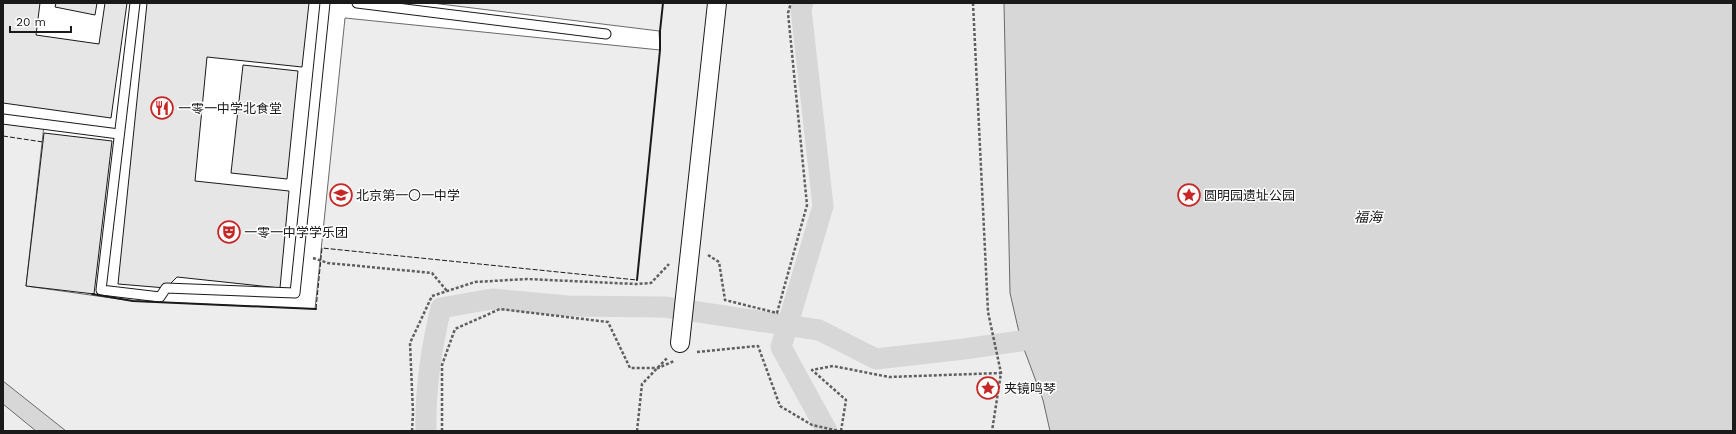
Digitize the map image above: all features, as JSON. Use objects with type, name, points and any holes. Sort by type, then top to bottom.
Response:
[{"type":"street","points":[[683,351],[690,244],[717,3]]},
{"type":"lane","points":[[135,3],[101,290],[160,297],[166,288],[295,293],[325,3]]},
{"type":"lane","points":[[357,3],[606,34]]},
{"type":"lane","points":[[3,119],[119,134]]},
{"type":"path","points":[[412,431],[410,343],[432,296],[447,291],[475,282],[528,279],[636,284],[651,283],[690,244],[719,262],[726,300],[777,313],[807,205],[788,13],[791,3]]},
{"type":"path","points":[[973,3],[988,312],[1001,373],[992,431]]},
{"type":"path","points":[[299,254],[328,263],[432,272],[447,291]]},
{"type":"path","points":[[442,431],[442,365],[456,329],[500,309],[608,322],[630,368],[658,368],[683,351]]},
{"type":"path","points":[[637,431],[642,384],[658,368],[683,351],[758,346],[780,406],[812,425],[840,431],[846,400],[812,370],[833,366],[889,377],[1001,373]]},
{"type":"shaded area","name":"圆明园遗址公园","points":[[432,3],[1733,3],[1733,431],[3,431],[3,119],[44,125],[26,286],[133,301],[315,309],[345,18],[660,50],[659,31]]},
{"type":"water","name":"福海","points":[[1004,3],[1733,3],[1733,431],[1050,431],[1043,400],[1021,341],[1010,293]]},
{"type":"water","points":[[3,381],[66,431],[36,431],[3,404]]},
{"type":"building","points":[[3,3],[40,3],[36,35],[99,44],[105,3],[127,3],[111,118],[3,103]]},
{"type":"building","points":[[56,3],[97,3],[95,15],[55,7]]},
{"type":"building","points":[[147,3],[309,3],[302,67],[207,57],[195,181],[289,191],[280,288],[177,277],[166,288],[118,284]]},
{"type":"building","points":[[243,65],[298,71],[287,179],[231,173]]},
{"type":"building","points":[[44,133],[112,141],[94,294],[26,286]]},
{"type":"waterway","points":[[803,3],[801,9],[823,206],[781,347],[827,431]]},
{"type":"waterway","points":[[426,431],[429,369],[441,308],[492,299],[568,306],[665,307],[819,330],[876,359],[1021,341]]},
{"type":"fence","points":[[3,136],[43,142]]},
{"type":"fence","points":[[316,309],[322,248],[637,280]]},
{"type":"wall","points":[[637,280],[660,50],[660,31],[663,3]]},
{"type":"wall","points":[[92,294],[133,301],[316,309]]},
{"type":"place","name":"一零一中学北食堂","points":[[162,108]]},
{"type":"place","name":"北京第一〇一中学","points":[[341,195]]},
{"type":"place","name":"圆明园遗址公园","points":[[1189,195]]},
{"type":"place","name":"一零一中学学乐团","points":[[229,232]]},
{"type":"place","name":"夹镜鸣琴","points":[[988,388]]}]
